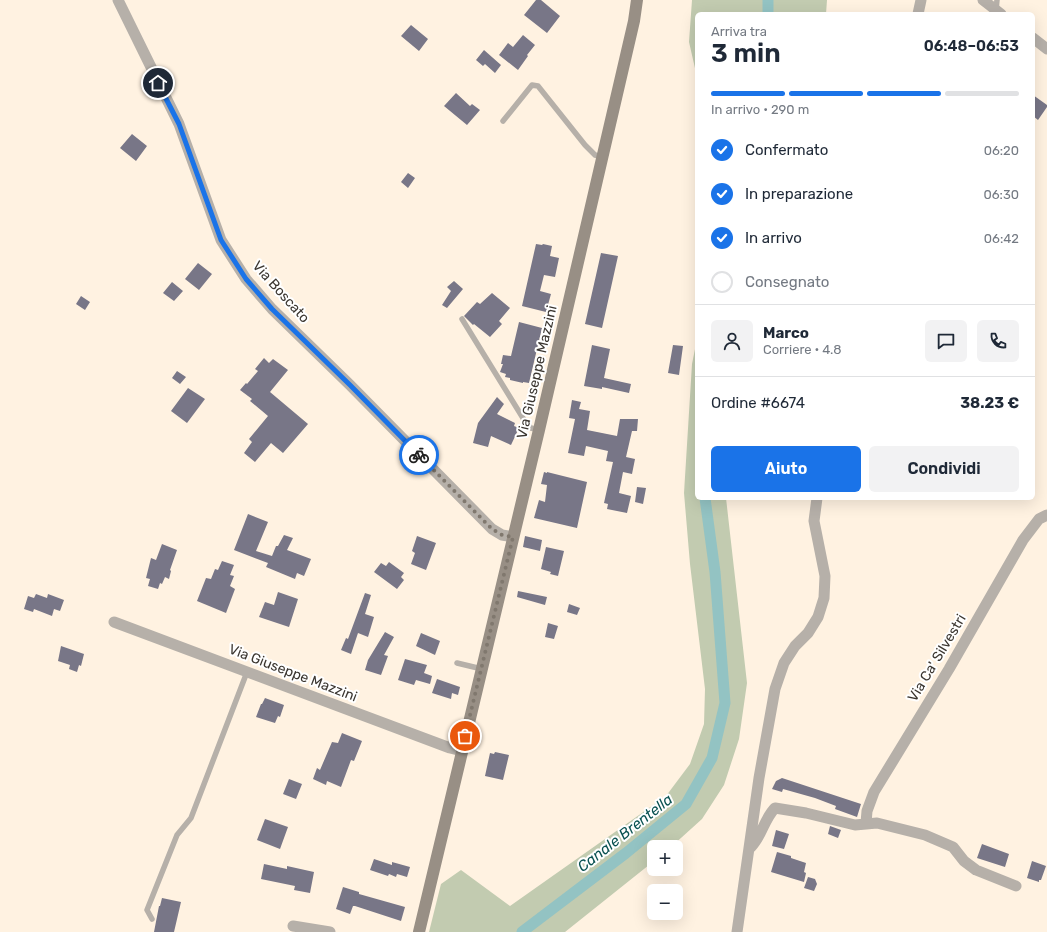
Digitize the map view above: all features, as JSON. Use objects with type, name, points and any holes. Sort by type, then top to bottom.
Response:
[{"type":"main road","name":"Via Giuseppe Mazzini","points":[[419,932],[539,430],[634,21],[637,0]]},
{"type":"street","name":"Via Boscato","points":[[118,0],[179,124],[221,240],[246,279],[272,309],[356,390],[492,529],[502,535],[513,537]]},
{"type":"street","points":[[918,12],[921,0]]},
{"type":"street","points":[[983,0],[998,8]]},
{"type":"street","points":[[1035,40],[1047,49]]},
{"type":"street","points":[[737,932],[764,748],[775,689],[784,663],[795,646],[808,633],[818,617],[824,598],[825,576],[814,521],[814,511],[817,500]]},
{"type":"street","name":"Via Ca' Silvestri","points":[[866,823],[867,811],[874,792],[949,669],[1023,540],[1040,519],[1047,515]]},
{"type":"street","name":"Via Giuseppe Mazzini","points":[[114,622],[455,750],[462,751]]},
{"type":"street","points":[[749,849],[758,836],[768,814],[775,808],[813,814],[855,825],[877,823],[902,828],[936,839],[953,847],[964,861],[976,870],[1016,886]]},
{"type":"street","points":[[293,926],[330,932]]},
{"type":"lane","points":[[503,121],[532,85],[538,86],[585,145],[595,155],[602,157]]},
{"type":"lane","points":[[462,319],[526,423],[531,428],[539,430]]},
{"type":"lane","points":[[457,663],[482,669]]},
{"type":"lane","points":[[152,919],[147,910],[177,835],[191,818],[246,672]]},
{"type":"green space","points":[[692,0],[827,0],[826,12],[695,12],[695,68],[689,42]]},
{"type":"green space","points":[[695,349],[695,500],[726,500],[747,683],[739,739],[724,785],[702,819],[679,840],[647,840],[647,867],[565,932],[429,932],[441,884],[461,870],[510,906],[666,796],[690,764],[704,724],[705,689],[690,564],[684,493],[692,364]]},
{"type":"building","points":[[536,0],[541,0],[560,16],[547,33],[524,15]]},
{"type":"building","points":[[411,25],[428,39],[419,51],[401,36]]},
{"type":"building","points":[[523,35],[535,45],[518,70],[499,55],[508,43],[513,47]]},
{"type":"building","points":[[484,50],[501,65],[495,73],[485,64],[483,66],[476,60]]},
{"type":"building","points":[[456,93],[470,106],[472,104],[480,110],[467,125],[444,106]]},
{"type":"building","points":[[1035,96],[1047,105],[1038,120],[1035,118]]},
{"type":"building","points":[[132,134],[147,146],[136,161],[120,148]]},
{"type":"building","points":[[408,173],[415,178],[408,188],[401,182]]},
{"type":"building","points":[[536,244],[552,246],[550,256],[559,258],[555,277],[544,275],[540,291],[551,294],[546,312],[522,306]]},
{"type":"building","points":[[601,253],[618,256],[602,328],[585,324]]},
{"type":"building","points":[[198,263],[212,274],[199,290],[185,279]]},
{"type":"building","points":[[454,281],[463,289],[447,308],[442,305],[451,291],[447,287]]},
{"type":"building","points":[[172,282],[183,291],[174,301],[163,293]]},
{"type":"building","points":[[492,293],[510,308],[499,321],[502,324],[490,337],[474,324],[473,325],[464,316],[477,302],[480,304]]},
{"type":"building","points":[[81,296],[90,302],[85,310],[76,304]]},
{"type":"building","points":[[519,322],[542,328],[529,383],[510,380],[510,378],[505,377],[506,374],[500,372],[503,364],[501,364],[503,355],[511,356]]},
{"type":"building","points":[[592,345],[610,349],[604,378],[631,384],[629,393],[602,387],[602,389],[584,386]]},
{"type":"building","points":[[673,345],[683,346],[679,375],[668,373]]},
{"type":"building","points":[[264,358],[269,363],[273,359],[288,370],[270,392],[308,424],[283,453],[271,443],[255,462],[244,453],[252,442],[249,439],[268,416],[250,401],[252,399],[240,390],[258,371],[255,369]]},
{"type":"building","points":[[177,371],[186,377],[180,384],[172,378]]},
{"type":"building","points":[[188,388],[205,399],[187,423],[171,411]]},
{"type":"building","points":[[497,397],[504,404],[497,414],[515,423],[514,426],[519,428],[511,445],[491,436],[488,447],[473,443],[478,423]]},
{"type":"building","points":[[572,400],[581,402],[579,409],[590,411],[587,430],[617,436],[620,419],[638,419],[637,431],[632,431],[626,457],[635,459],[632,474],[623,472],[619,493],[631,496],[627,513],[607,509],[608,504],[604,503],[613,462],[606,461],[608,451],[586,446],[584,456],[568,453],[575,419],[569,418]]},
{"type":"building","points":[[544,472],[587,482],[577,528],[534,518],[539,500],[545,502],[547,485],[541,484]]},
{"type":"building","points":[[637,487],[646,488],[643,504],[635,502]]},
{"type":"building","points":[[248,514],[268,522],[256,551],[272,556],[276,546],[278,546],[284,535],[293,538],[287,550],[311,559],[304,576],[297,573],[295,579],[266,567],[268,563],[234,550]]},
{"type":"building","points":[[417,536],[436,543],[426,570],[411,564],[415,553],[412,551]]},
{"type":"building","points":[[525,536],[542,540],[540,551],[523,547]]},
{"type":"building","points":[[162,544],[177,550],[170,570],[169,579],[165,577],[162,584],[160,583],[158,589],[148,586],[150,579],[146,578],[151,558],[156,560]]},
{"type":"building","points":[[546,547],[564,551],[558,576],[541,569]]},
{"type":"building","points":[[222,561],[234,565],[230,575],[234,576],[230,586],[235,589],[226,613],[197,601],[206,578],[211,579],[215,569],[218,570]]},
{"type":"building","points":[[389,562],[404,573],[401,577],[404,580],[397,589],[374,572],[381,563],[386,566]]},
{"type":"building","points":[[518,591],[547,597],[545,605],[517,597]]},
{"type":"building","points":[[278,592],[298,599],[289,627],[259,617],[265,602],[274,605]]},
{"type":"building","points":[[365,593],[371,595],[365,614],[374,617],[368,637],[358,633],[351,654],[341,650],[346,638],[348,639]]},
{"type":"building","points":[[36,594],[47,598],[48,594],[64,600],[60,611],[54,609],[52,616],[34,609],[33,612],[24,609],[28,596],[34,598]]},
{"type":"building","points":[[569,604],[580,608],[577,615],[567,612]]},
{"type":"building","points":[[548,623],[558,626],[554,639],[545,637]]},
{"type":"building","points":[[385,632],[394,637],[384,655],[388,656],[381,675],[365,670],[368,660]]},
{"type":"building","points":[[421,633],[440,641],[435,655],[416,646]]},
{"type":"building","points":[[61,646],[84,654],[81,666],[79,665],[77,672],[69,669],[70,665],[58,661]]},
{"type":"building","points":[[405,659],[427,665],[424,673],[432,676],[430,684],[416,680],[414,685],[398,680]]},
{"type":"building","points":[[437,679],[460,687],[458,695],[452,693],[451,699],[432,693]]},
{"type":"building","points":[[265,698],[284,705],[280,717],[278,716],[275,723],[256,717]]},
{"type":"building","points":[[342,733],[362,741],[354,761],[351,760],[341,787],[327,781],[326,785],[313,779],[317,768],[320,770],[332,742],[338,743]]},
{"type":"building","points":[[495,752],[509,755],[503,780],[485,776],[490,753],[494,754]]},
{"type":"building","points":[[782,778],[861,804],[857,817],[835,809],[836,806],[815,798],[783,789],[782,792],[772,789],[776,781]]},
{"type":"building","points":[[289,779],[302,784],[296,799],[283,794]]},
{"type":"building","points":[[265,819],[288,827],[280,849],[257,840]]},
{"type":"building","points":[[830,826],[841,830],[838,838],[828,834]]},
{"type":"building","points":[[776,830],[789,834],[784,849],[772,846]]},
{"type":"building","points":[[982,844],[1009,854],[1005,867],[977,858]]},
{"type":"building","points":[[777,852],[791,856],[791,858],[806,863],[804,882],[771,872]]},
{"type":"building","points":[[374,859],[392,865],[392,862],[410,867],[407,877],[397,874],[396,877],[389,874],[388,876],[370,870]]},
{"type":"building","points":[[1032,861],[1046,866],[1039,882],[1027,878]]},
{"type":"building","points":[[264,864],[287,869],[287,866],[314,872],[310,893],[294,890],[295,886],[261,879]]},
{"type":"building","points":[[808,877],[815,879],[817,884],[814,891],[804,888]]},
{"type":"building","points":[[343,887],[359,892],[359,894],[405,907],[401,921],[355,906],[353,906],[350,914],[336,909]]},
{"type":"building","points":[[162,898],[181,902],[174,932],[154,932]]},
{"type":"waterway","name":"Canale Brentella","points":[[768,0],[768,12]]},
{"type":"waterway","name":"Canale Brentella","points":[[522,932],[626,853],[686,804],[712,758],[725,703],[715,572],[705,500]]},
{"type":"way so far","points":[[419,455],[492,529],[502,535],[513,537],[465,736]]},
{"type":"route","points":[[158,83],[179,124],[221,240],[246,279],[272,309],[419,455]]}]
